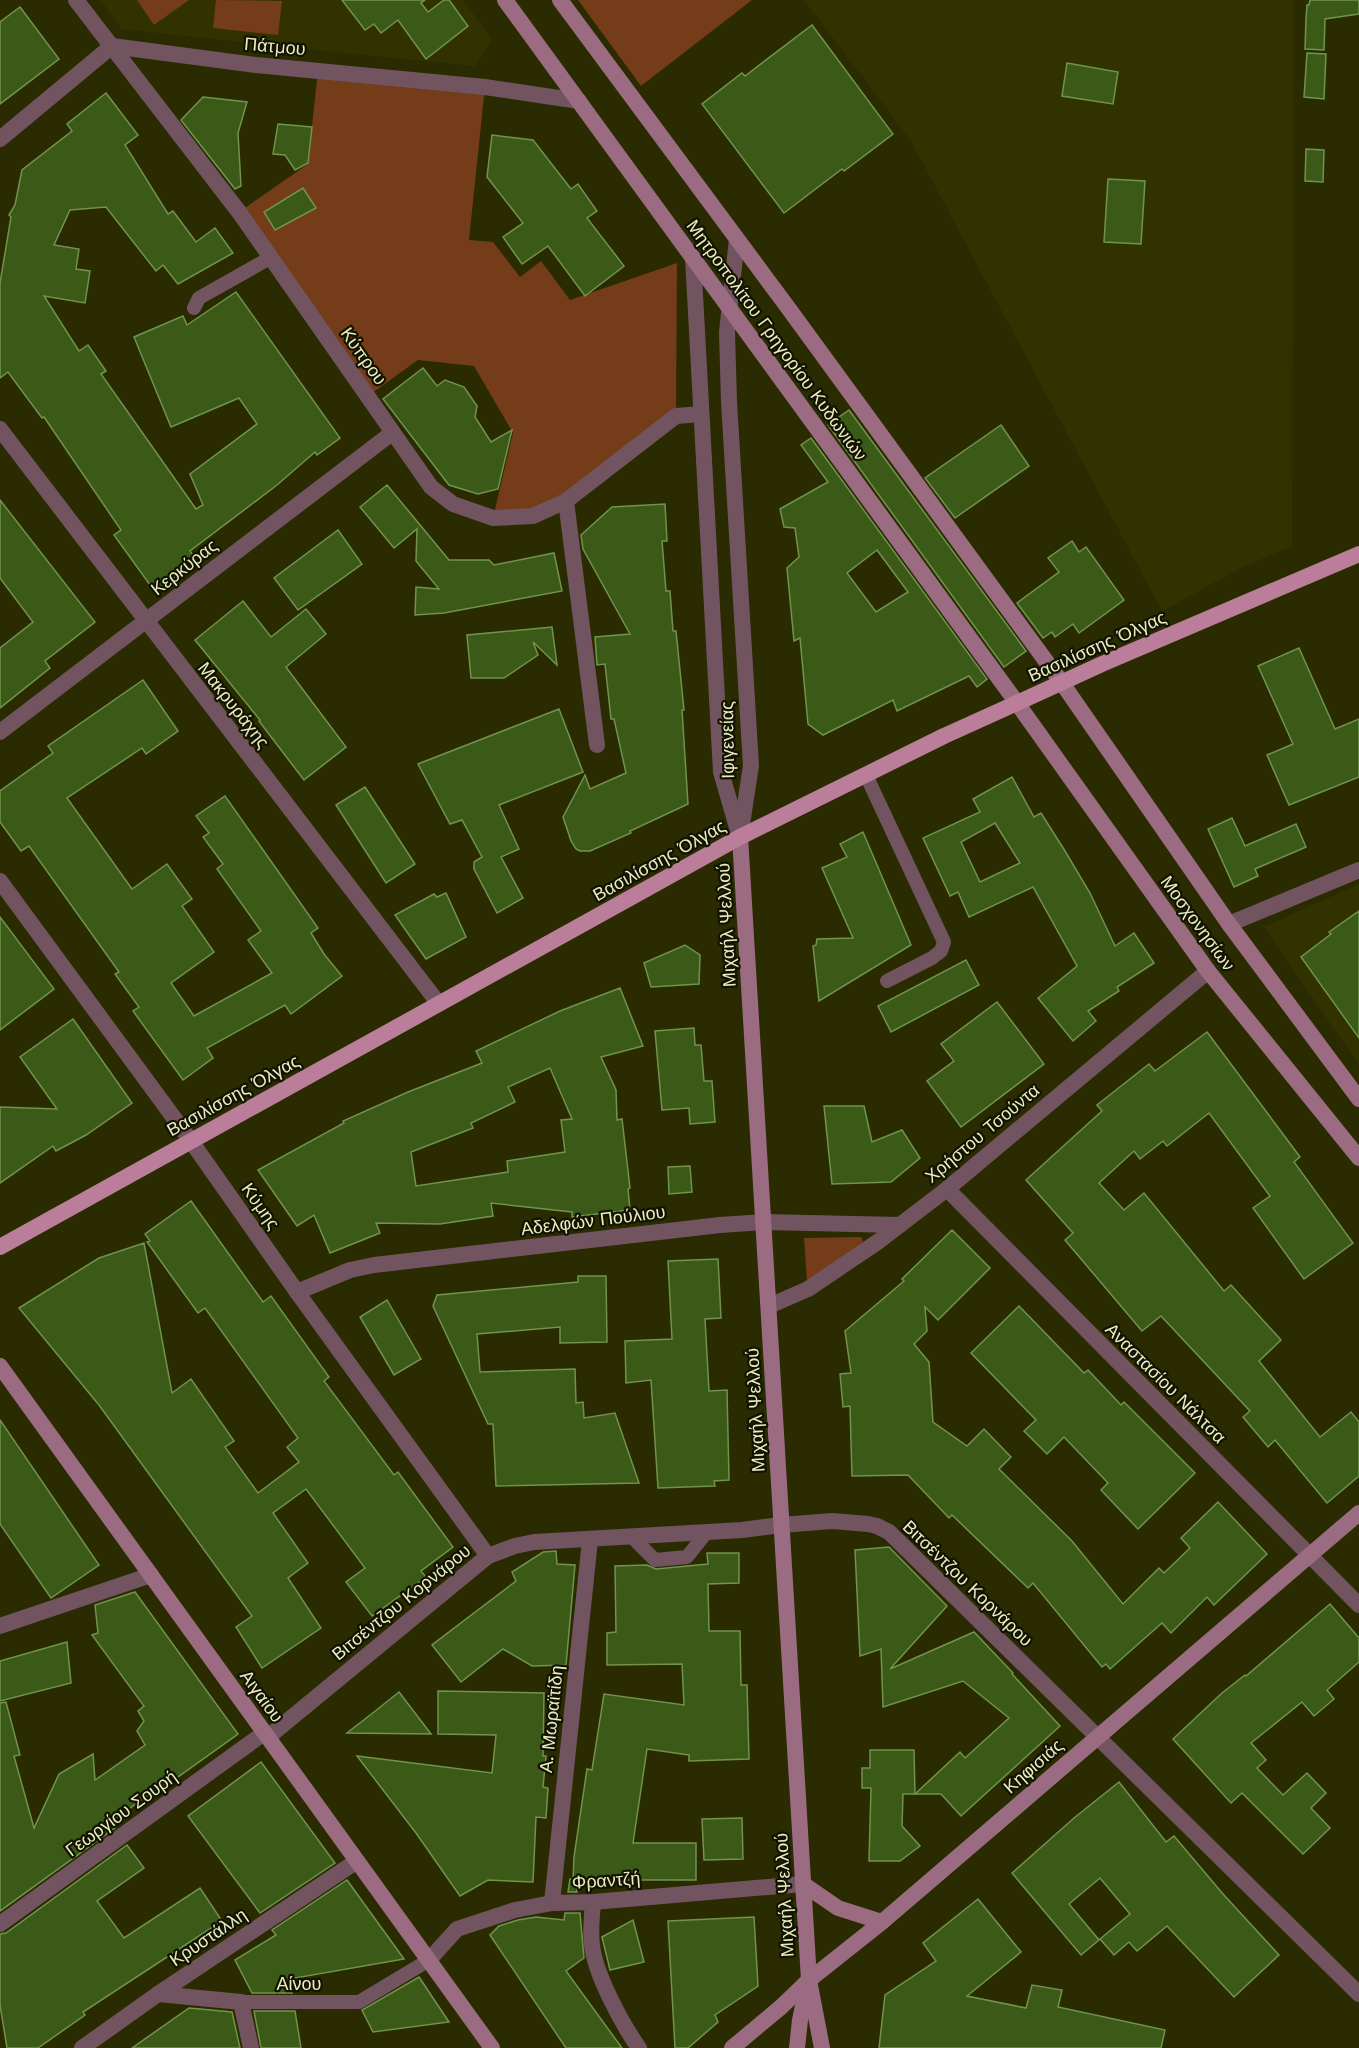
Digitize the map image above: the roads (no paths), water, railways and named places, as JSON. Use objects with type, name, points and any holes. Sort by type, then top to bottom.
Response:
[{"type":"main road","name":"Μητροπολίτου Γρηγορίου Κυδωνιών","points":[[505,0],[1017,702]]},
{"type":"main road","name":"Μητροπολίτου Γρηγορίου Κυδωνιών","points":[[560,0],[1062,682]]},
{"type":"main road","name":"Βασιλίσσης Όλγας","points":[[0,1247],[740,837],[1017,702],[1359,554]]},
{"type":"main road","name":"Μοσχονησίων","points":[[1062,682],[1229,924],[1359,1099]]},
{"type":"main road","name":"Μοσχονησίων","points":[[1017,702],[1208,971],[1359,1158]]},
{"type":"main road","name":"Μιχαήλ Ψελλού","points":[[740,837],[809,1980],[822,2048]]},
{"type":"main road","name":"Αιγαίου","points":[[0,1366],[492,2048]]},
{"type":"main road","name":"Κηφισιάς","points":[[732,2048],[1359,1513]]},
{"type":"main road","points":[[803,1884],[838,1908],[882,1922]]},
{"type":"main road","name":"Μιχαήλ Ψελλού","points":[[797,2048],[800,2020],[809,1980]]},
{"type":"street","name":"Κύπρου","points":[[76,0],[239,213],[431,487],[453,504],[493,518],[533,516],[566,501],[676,416],[700,414]]},
{"type":"street","name":"Πάτμου","points":[[112,46],[256,65],[485,87],[579,101]]},
{"type":"street","points":[[0,139],[112,46]]},
{"type":"street","name":"Ιφιγενείας","points":[[737,239],[727,332],[729,402],[751,766],[740,837]]},
{"type":"street","name":"Ιφιγενείας","points":[[693,258],[721,772],[740,837]]},
{"type":"street","name":"Μακρυράχης","points":[[0,429],[439,1004]]},
{"type":"street","name":"Κερκύρας","points":[[0,732],[392,433]]},
{"type":"street","points":[[566,501],[597,745]]},
{"type":"street","points":[[1229,924],[1359,870]]},
{"type":"street","name":"Κύμης","points":[[0,881],[191,1141],[488,1556]]},
{"type":"street","name":"Χρήστου Τσούντα","points":[[769,1306],[808,1289],[900,1225],[1208,971]]},
{"type":"street","name":"Αναστασίου Νάλτσα","points":[[947,1188],[1359,1605]]},
{"type":"street","name":"Αδελφών Πούλιου","points":[[297,1292],[350,1270],[374,1265],[709,1226],[764,1222],[900,1225]]},
{"type":"street","name":"Βιτσέντζου Κορνάρου","points":[[266,1735],[488,1556],[515,1546],[534,1542],[706,1533],[781,1524],[832,1521],[878,1526],[890,1532],[1359,1994]]},
{"type":"street","name":"Α. Μωραϊτίδη","points":[[552,1903],[590,1540]]},
{"type":"street","points":[[0,1626],[151,1575]]},
{"type":"street","name":"Γεωργίου Σουρή","points":[[0,1924],[266,1735]]},
{"type":"street","name":"Κρυστάλλη","points":[[82,2048],[158,1994],[357,1861]]},
{"type":"street","name":"Φραντζή","points":[[429,1960],[457,1929],[515,1910],[552,1903],[593,1902],[803,1884]]},
{"type":"street","points":[[593,1902],[592,1946],[598,1967],[628,2033],[639,2048]]},
{"type":"street","name":"Αίνου","points":[[158,1994],[241,2002]]},
{"type":"street","points":[[241,2002],[250,2048]]},
{"type":"lane","points":[[194,308],[199,298],[270,258]]},
{"type":"lane","points":[[866,775],[944,942],[941,951],[932,958],[887,981]]},
{"type":"lane","points":[[632,1538],[655,1560],[687,1557],[706,1533]]},
{"type":"lane","name":"Αίνου","points":[[241,2002],[359,2002],[429,1960]]}]
